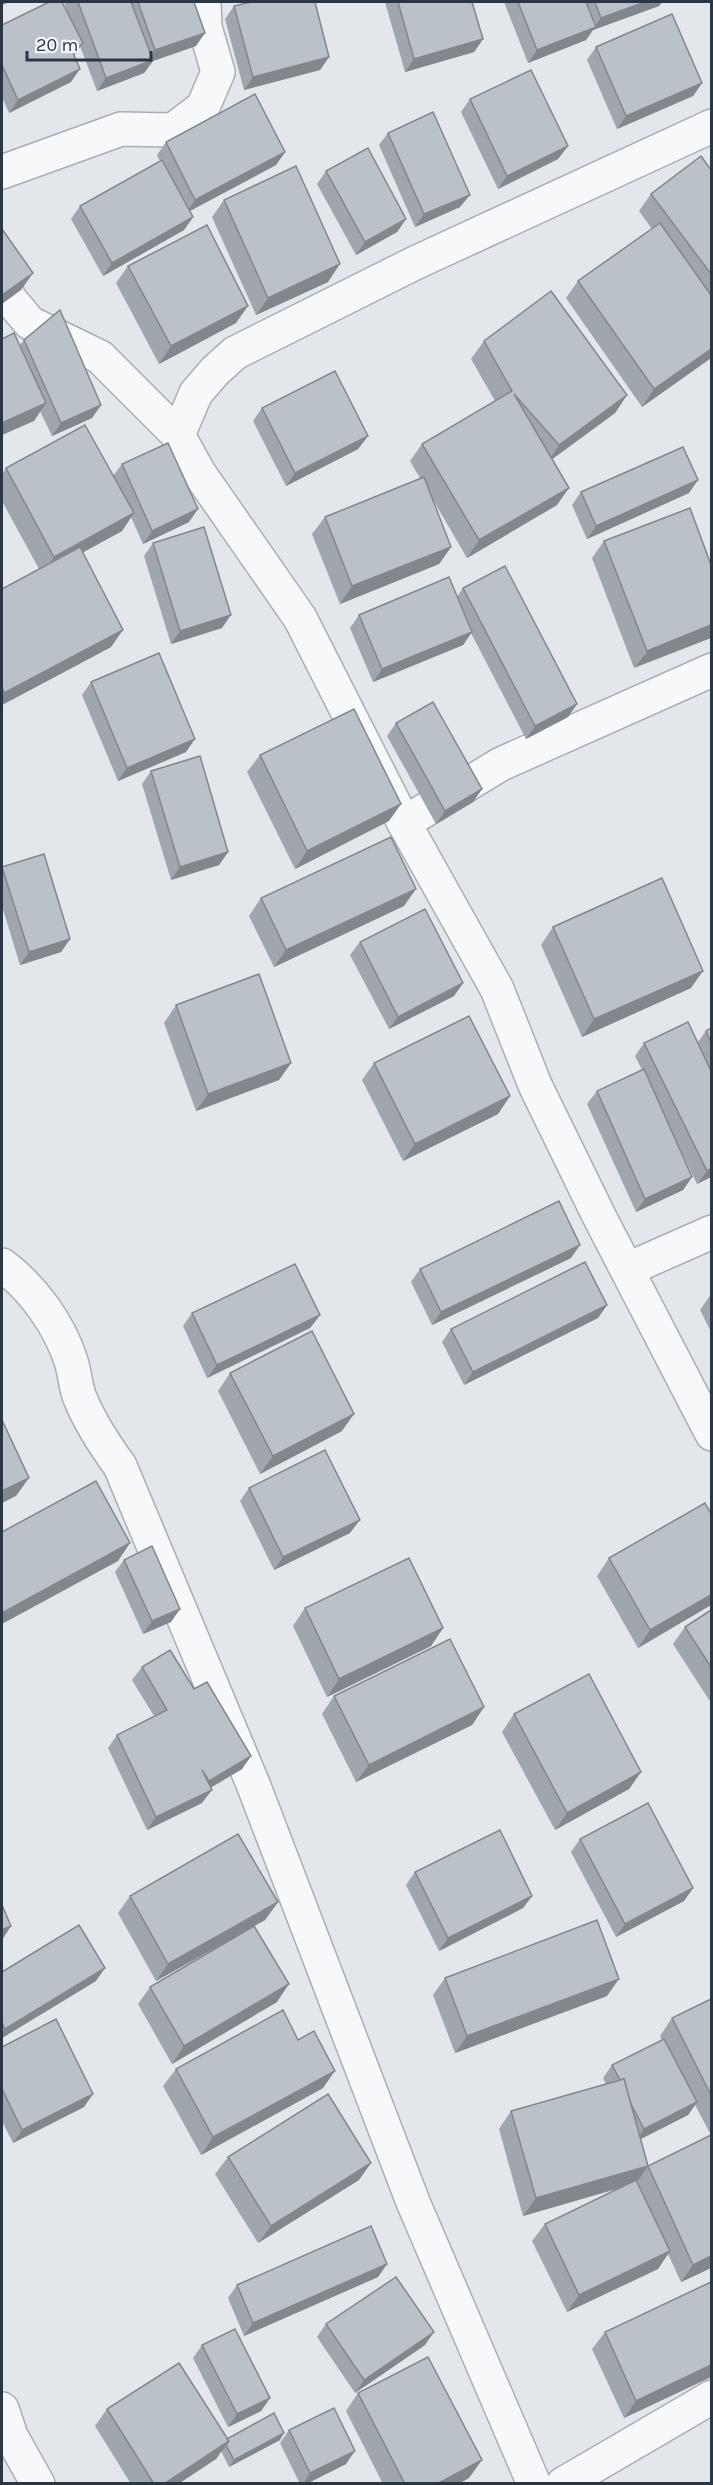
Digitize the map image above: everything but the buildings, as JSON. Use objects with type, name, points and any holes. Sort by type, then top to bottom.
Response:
[{"type":"street","points":[[2,172],[121,129],[173,130],[203,107],[218,72],[205,27],[204,2]]},
{"type":"street","points":[[178,435],[196,393],[215,370],[235,353],[417,262],[711,126]]},
{"type":"street","points":[[2,279],[9,298],[30,323],[100,357],[178,435],[199,473],[300,618],[404,823],[497,989],[535,1085],[599,1216],[711,1434]]},
{"type":"street","points":[[404,823],[501,764],[711,670]]},
{"type":"street","points":[[628,1269],[711,1232]]},
{"type":"street","points":[[2,1265],[20,1279],[52,1320],[71,1361],[78,1394],[92,1426],[120,1466],[253,1784],[413,2202],[534,2484]]},
{"type":"street","points":[[563,2484],[711,2397]]},
{"type":"street","points":[[2,2409],[11,2436],[38,2484]]}]
